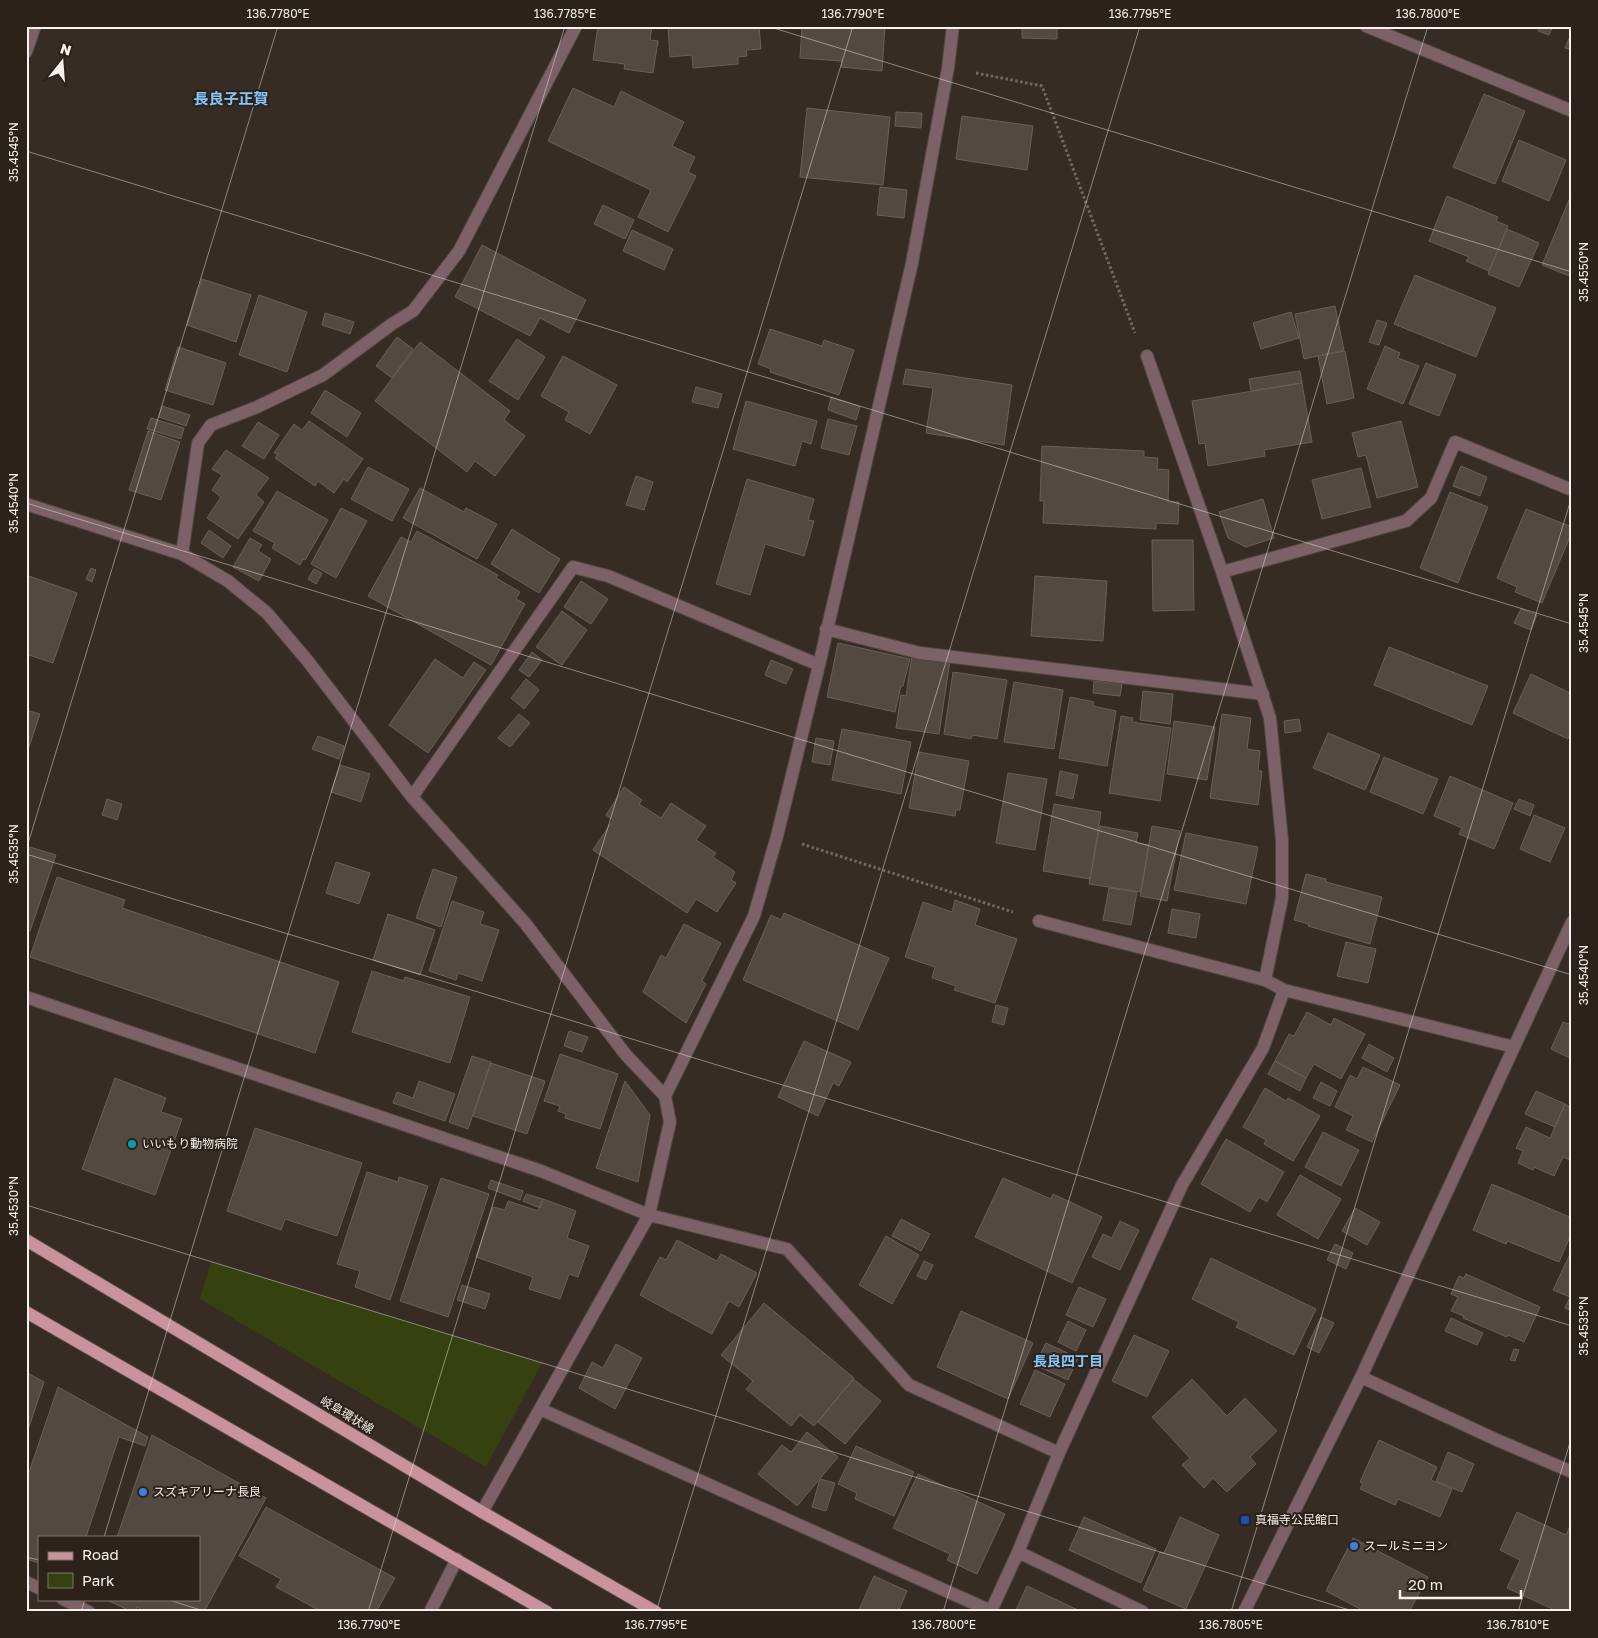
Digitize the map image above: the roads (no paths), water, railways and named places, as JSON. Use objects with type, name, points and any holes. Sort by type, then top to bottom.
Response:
[{"type":"main road","name":"岐阜環状線","points":[[26,1240],[482,1512],[656,1612]]},
{"type":"main road","points":[[26,1312],[547,1612]]},
{"type":"street","points":[[26,52],[35,26]]},
{"type":"street","points":[[182,554],[198,443],[211,425],[258,407],[323,376],[392,324],[413,311],[459,251],[576,26]]},
{"type":"street","points":[[665,1096],[754,916],[777,836],[819,665],[912,263],[948,68],[953,26]]},
{"type":"street","points":[[1366,26],[1572,111]]},
{"type":"street","points":[[1147,356],[1222,572],[1270,718],[1282,840],[1282,898],[1265,980]]},
{"type":"street","points":[[1222,572],[1406,521],[1431,498],[1455,442],[1572,490]]},
{"type":"street","points":[[26,504],[182,554],[228,581],[267,613],[307,660],[412,797],[525,923],[626,1056],[665,1096],[670,1122],[649,1215],[482,1512]]},
{"type":"street","points":[[412,797],[573,567],[608,576],[819,665]]},
{"type":"street","points":[[826,629],[920,653],[1263,694]]},
{"type":"street","points":[[1040,920],[1265,980],[1284,990],[1514,1047]]},
{"type":"street","points":[[1244,1612],[1361,1377],[1572,922]]},
{"type":"street","points":[[540,1409],[991,1611],[1059,1453],[1182,1185],[1263,1048],[1284,990]]},
{"type":"street","points":[[26,997],[542,1171],[649,1215],[787,1249],[909,1385],[1059,1453]]},
{"type":"street","points":[[1361,1377],[1496,1440],[1572,1472]]},
{"type":"street","points":[[1018,1552],[1143,1612]]},
{"type":"street","points":[[430,1612],[457,1559]]},
{"type":"street","points":[[26,1582],[38,1588]]},
{"type":"street","points":[[65,1600],[89,1612]]},
{"type":"place","name":"いいもり動物病院","points":[[132,1144]]},
{"type":"place","name":"スズキアリーナ長良","points":[[143,1492]]},
{"type":"place","name":"真福寺公民館口","points":[[1245,1520]]},
{"type":"place","name":"スールミニヨン","points":[[1354,1546]]},
{"type":"district","name":"長良子正賀","points":[[231,99]]},
{"type":"district","name":"長良四丁目","points":[[1068,1361]]}]
